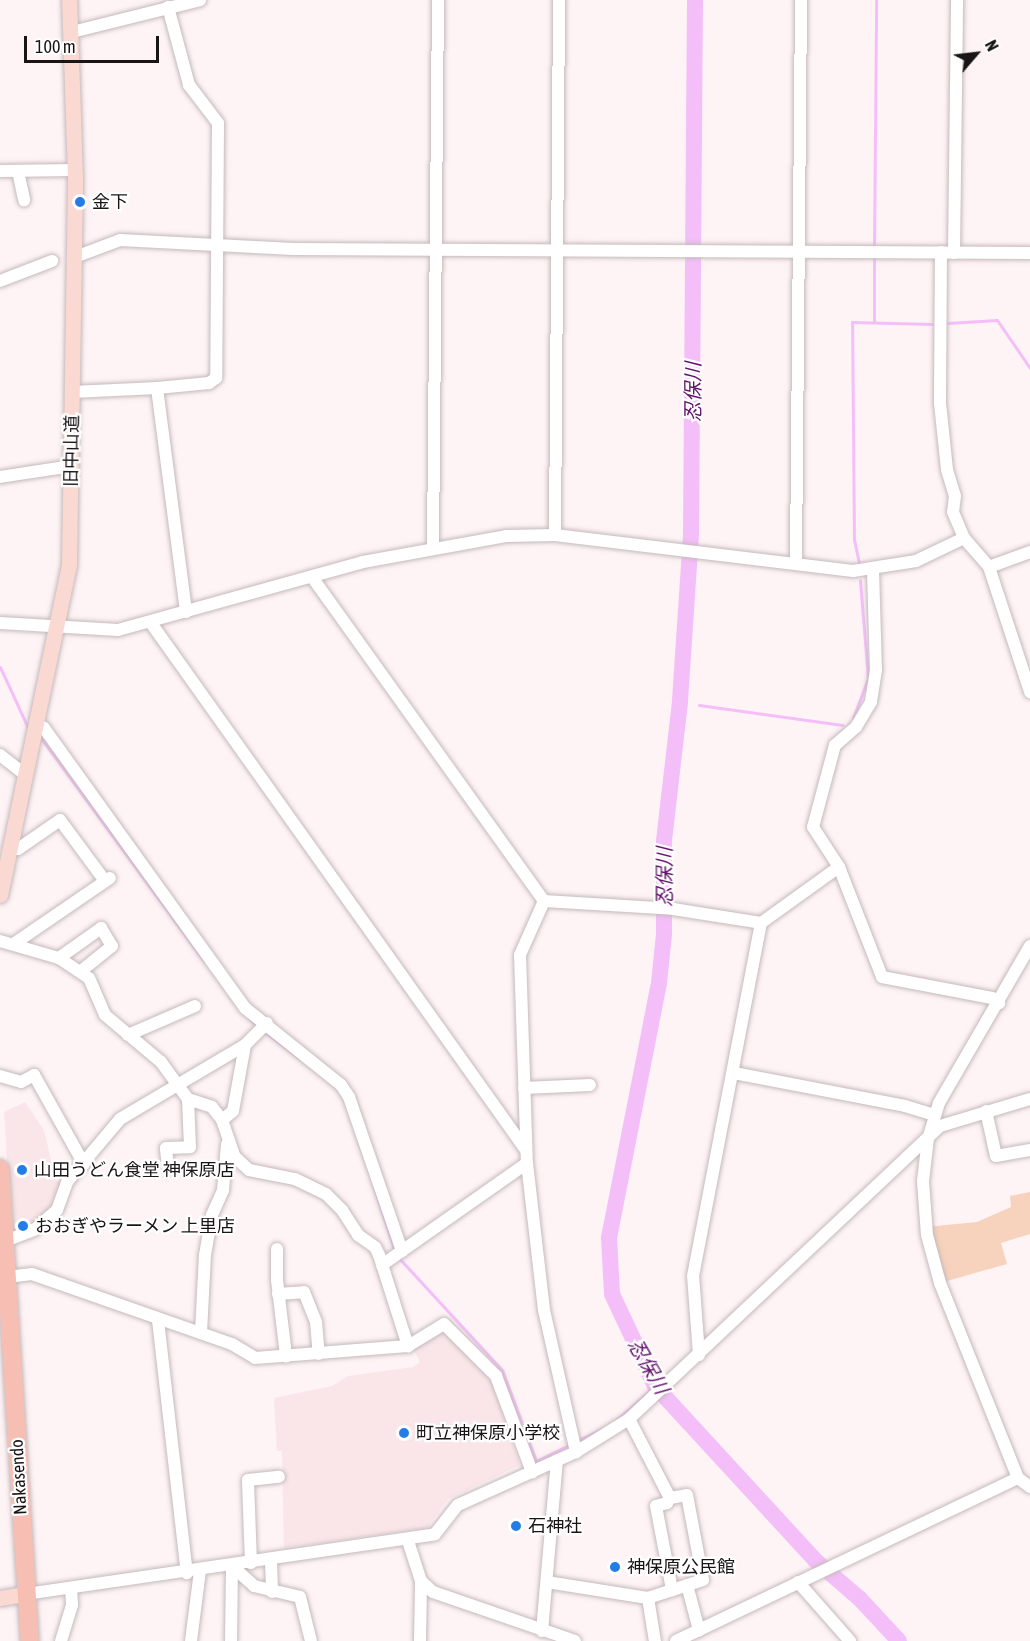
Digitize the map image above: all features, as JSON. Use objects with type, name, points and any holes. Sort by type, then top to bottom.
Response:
[{"type":"highway","name":"Nakasendo","points":[[0,1169],[30,1641]]},
{"type":"main road","name":"旧中山道","points":[[0,895],[69,565],[74,392],[75,170],[72,32],[69,0]]},
{"type":"main road","points":[[0,1598],[26,1594]]},
{"type":"street","points":[[72,32],[200,0]]},
{"type":"street","points":[[433,549],[438,0]]},
{"type":"street","points":[[555,535],[559,249],[559,0]]},
{"type":"street","points":[[796,562],[801,0]]},
{"type":"street","points":[[957,0],[940,403],[947,470],[955,496],[953,512],[964,538],[989,567],[1030,692]]},
{"type":"street","points":[[74,392],[209,383],[216,378],[218,123],[189,84],[168,7]]},
{"type":"street","points":[[0,171],[75,170]]},
{"type":"street","points":[[18,171],[24,200]]},
{"type":"street","points":[[75,257],[120,240],[293,249],[1030,253]]},
{"type":"street","points":[[0,281],[52,261]]},
{"type":"street","points":[[158,388],[186,612]]},
{"type":"street","points":[[0,477],[72,466]]},
{"type":"street","points":[[0,623],[118,630],[151,623],[363,562],[506,536],[555,535],[796,562],[853,571],[873,570],[916,561],[964,538]]},
{"type":"street","points":[[989,567],[1030,552]]},
{"type":"street","points":[[873,570],[876,670],[871,702],[856,727],[835,746],[813,827],[839,867],[882,976],[992,998],[999,1003]]},
{"type":"street","points":[[312,577],[544,901]]},
{"type":"street","points":[[151,623],[526,1157]]},
{"type":"street","points":[[36,730],[44,728],[246,1008],[324,1067],[349,1097],[402,1251]]},
{"type":"street","points":[[0,755],[26,775]]},
{"type":"street","points":[[11,848],[18,849],[60,820],[107,880],[15,943]]},
{"type":"street","points":[[699,1355],[693,1276],[734,1073],[761,923],[839,867]]},
{"type":"street","points":[[544,901],[673,909],[761,923]]},
{"type":"street","points":[[544,901],[520,955],[526,1157],[544,1310],[576,1452]]},
{"type":"street","points":[[58,958],[101,928],[112,946],[81,971]]},
{"type":"street","points":[[0,941],[15,943],[58,958],[81,971],[96,987],[105,1015],[161,1062],[188,1100],[190,1147],[166,1148],[168,1168]]},
{"type":"street","points":[[1030,945],[934,1115],[928,1137],[924,1209],[934,1266],[1018,1478],[1030,1486]]},
{"type":"street","points":[[128,1035],[195,1006]]},
{"type":"street","points":[[3,1243],[44,1223],[57,1210],[67,1182],[120,1119],[245,1045],[267,1023]]},
{"type":"street","points":[[222,1120],[233,1111],[245,1045]]},
{"type":"street","points":[[734,1073],[905,1106],[934,1115]]},
{"type":"street","points":[[0,1076],[21,1082],[34,1075],[84,1164]]},
{"type":"street","points":[[524,1088],[590,1085]]},
{"type":"street","points":[[26,1594],[408,1541],[435,1534],[458,1505],[576,1452],[629,1419],[928,1137],[953,1120],[1030,1099]]},
{"type":"street","points":[[188,1100],[212,1107],[222,1120],[227,1144],[223,1190],[212,1215],[205,1255],[201,1333]]},
{"type":"street","points":[[986,1111],[996,1156],[1030,1150]]},
{"type":"street","points":[[227,1144],[249,1170],[295,1179],[326,1194],[358,1235],[375,1247],[408,1346]]},
{"type":"street","points":[[382,1265],[526,1157]]},
{"type":"street","points":[[277,1249],[278,1294],[286,1356]]},
{"type":"street","points":[[7,1277],[32,1274],[158,1320],[201,1333],[255,1358],[408,1346],[444,1324],[496,1376],[532,1472]]},
{"type":"street","points":[[278,1294],[304,1292],[316,1322],[319,1354]]},
{"type":"street","points":[[158,1320],[194,1572],[191,1641]]},
{"type":"street","points":[[629,1419],[670,1498]]},
{"type":"street","points":[[542,1631],[557,1461]]},
{"type":"street","points":[[251,1563],[248,1480],[279,1477]]},
{"type":"street","points":[[676,1641],[837,1562],[1018,1478]]},
{"type":"street","points":[[547,1582],[648,1598],[703,1580],[687,1495],[670,1498],[656,1506],[672,1590]]},
{"type":"street","points":[[408,1541],[421,1581],[420,1641]]},
{"type":"street","points":[[271,1561],[272,1592]]},
{"type":"street","points":[[232,1566],[254,1586],[300,1597],[311,1641]]},
{"type":"street","points":[[231,1641],[232,1566]]},
{"type":"street","points":[[421,1581],[449,1600],[575,1641]]},
{"type":"street","points":[[798,1582],[850,1641]]},
{"type":"street","points":[[687,1585],[699,1630]]},
{"type":"street","points":[[61,1641],[72,1605],[71,1588]]},
{"type":"street","points":[[648,1598],[655,1641]]},
{"type":"shaded area","points":[[25,1102],[44,1130],[56,1181],[63,1182],[55,1208],[43,1220],[12,1236],[4,1112]]},
{"type":"shaded area","points":[[1030,1192],[1030,1234],[1001,1243],[1007,1264],[940,1283],[926,1227],[977,1222],[1011,1207],[1010,1196]]},
{"type":"shaded area","points":[[442,1333],[447,1333],[491,1381],[520,1465],[448,1499],[427,1528],[284,1548],[282,1451],[277,1451],[274,1398],[332,1386],[348,1376],[413,1367],[420,1362],[413,1348]]},
{"type":"waterway","name":"忍保川","points":[[695,0],[691,535],[680,702],[664,841],[664,934],[659,983],[609,1237],[612,1294],[655,1386],[816,1561],[860,1599],[899,1641]]},
{"type":"waterway","points":[[874,250],[876,0]]},
{"type":"waterway","points":[[874,257],[874,322]]},
{"type":"waterway","points":[[948,323],[997,320],[1030,368]]},
{"type":"waterway","points":[[859,563],[854,539],[852,322],[932,324]]},
{"type":"waterway","points":[[853,718],[868,678],[860,580]]},
{"type":"waterway","points":[[0,667],[29,730]]},
{"type":"waterway","name":"忍保川","points":[[680,702],[684,703]]},
{"type":"waterway","points":[[699,705],[843,725]]},
{"type":"waterway","points":[[38,734],[204,961]]},
{"type":"waterway","points":[[249,1018],[259,1028]]},
{"type":"waterway","points":[[265,1032],[300,1059]]},
{"type":"waterway","points":[[374,1187],[395,1252]]},
{"type":"waterway","points":[[398,1257],[502,1370],[536,1461],[569,1445]]},
{"type":"waterway","points":[[615,1421],[655,1386]]},
{"type":"waterway","points":[[578,1440],[604,1428]]},
{"type":"place","name":"金下","points":[[80,202]]},
{"type":"place","name":"山田うどん食堂 神保原店","points":[[22,1170]]},
{"type":"place","name":"おおぎやラーメン 上里店","points":[[23,1226]]},
{"type":"place","name":"町立神保原小学校","points":[[404,1433]]},
{"type":"place","name":"石神社","points":[[516,1526]]},
{"type":"place","name":"神保原公民館","points":[[615,1567]]}]
